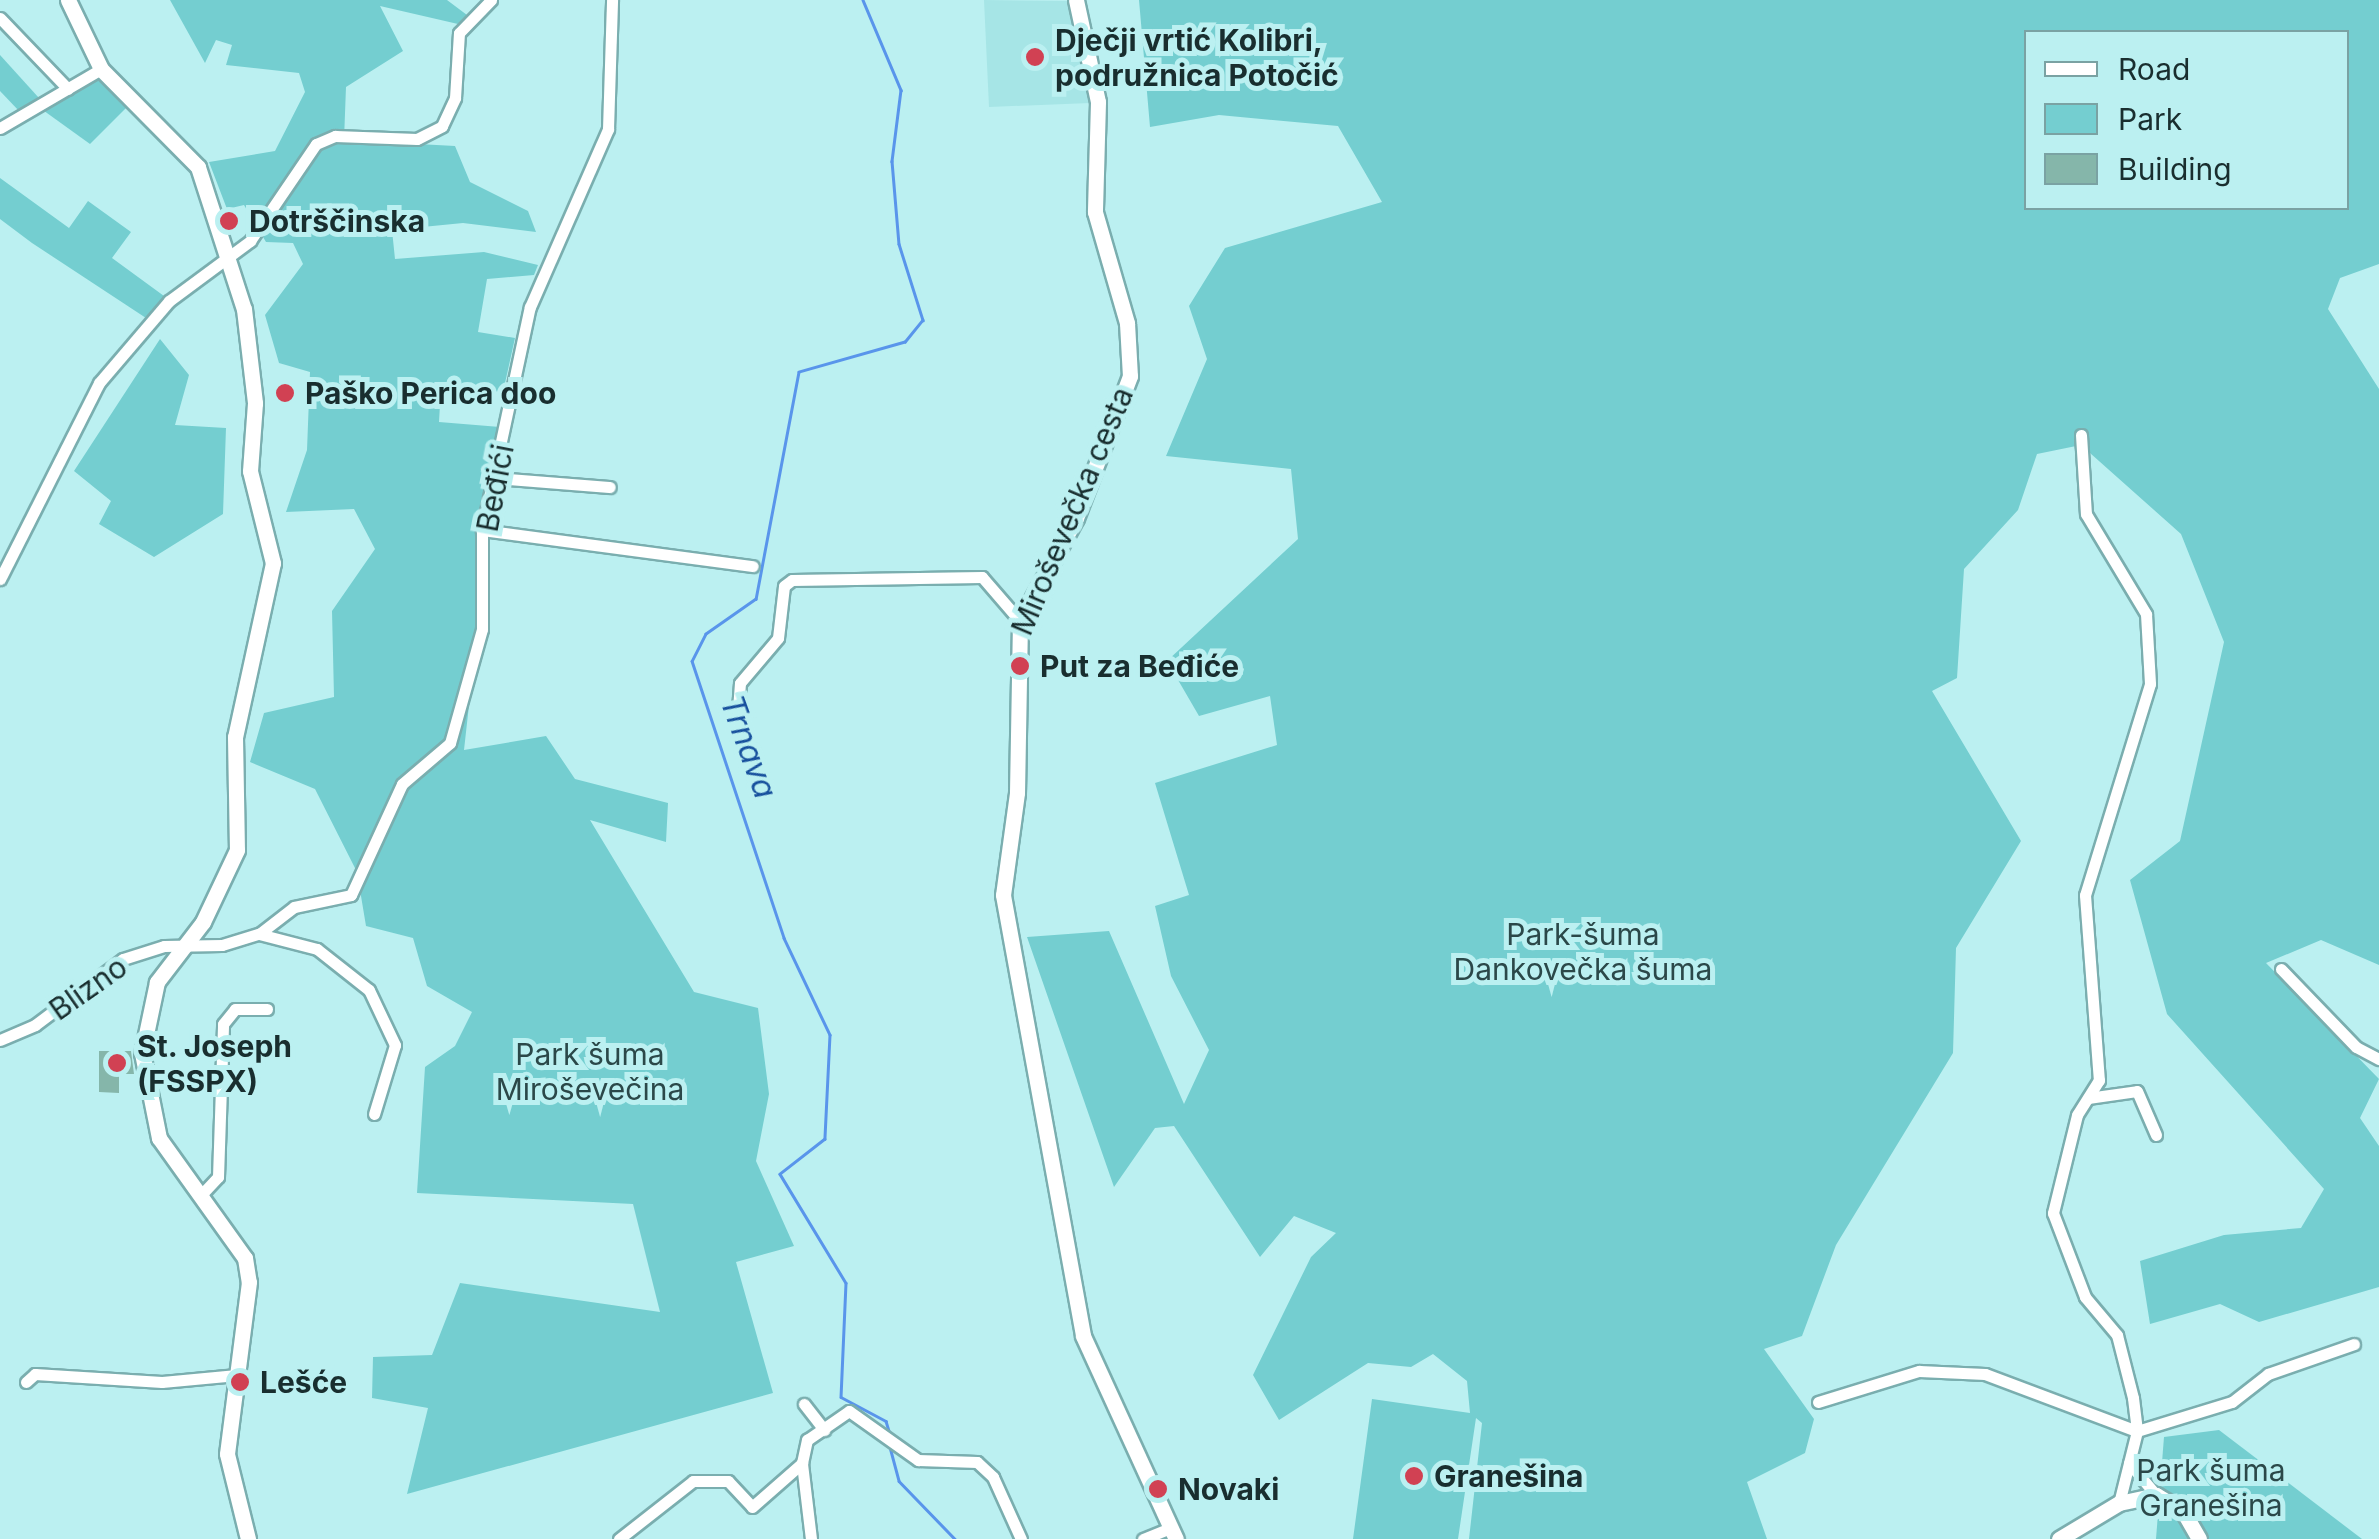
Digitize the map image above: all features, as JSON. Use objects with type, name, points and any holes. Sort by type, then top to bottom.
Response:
[{"type":"street","points":[[68,0],[100,70],[198,167],[244,309],[254,402],[252,480],[273,564],[236,724],[237,850],[203,922],[179,946],[157,982],[143,1068],[159,1138],[245,1258],[227,1454],[248,1539]]},
{"type":"street","points":[[0,579],[100,383],[168,300],[227,257],[269,217],[316,144],[335,136],[416,139],[442,126],[456,98],[459,34],[491,0]]},
{"type":"street","name":"Beđići","points":[[259,934],[294,907],[351,895],[402,784],[450,743],[482,629],[482,530],[530,306],[603,149],[616,68],[612,0]]},
{"type":"street","name":"Miroševečka cesta","points":[[1076,0],[1098,102],[1095,212],[1127,323],[1130,376],[1076,518],[1020,621],[1018,793],[1002,894],[1007,950],[1059,1172],[1083,1336],[1173,1534]]},
{"type":"street","points":[[0,18],[68,89]]},
{"type":"street","points":[[0,128],[100,70]]},
{"type":"street","points":[[2080,435],[2086,514],[2146,614],[2150,684],[2085,895],[2099,1080],[2088,1098],[2054,1213],[2085,1297],[2117,1335],[2137,1431],[2119,1503]]},
{"type":"street","points":[[495,478],[610,488]]},
{"type":"street","points":[[482,530],[753,566]]},
{"type":"street","points":[[736,736],[740,682],[778,638],[784,586],[792,580],[982,577],[1020,621]]},
{"type":"street","points":[[259,934],[317,949],[369,990],[395,1046],[374,1114]]},
{"type":"street","name":"Blizno","points":[[0,1040],[36,1025],[124,959],[259,934]]},
{"type":"street","points":[[2281,969],[2356,1047],[2379,1059]]},
{"type":"street","points":[[200,1195],[218,1177],[223,1024],[235,1009],[267,1009]]},
{"type":"street","points":[[2088,1098],[2136,1091],[2156,1134]]},
{"type":"street","points":[[1818,1402],[1919,1371],[1985,1374],[2137,1431],[2232,1402],[2268,1374],[2354,1344]]},
{"type":"street","points":[[26,1382],[35,1374],[162,1382],[237,1375]]},
{"type":"street","points":[[804,1404],[824,1430]]},
{"type":"street","points":[[811,1539],[802,1464],[807,1440],[849,1411],[918,1460],[976,1462],[993,1477],[1021,1539]]},
{"type":"street","points":[[2129,1462],[2156,1495],[2183,1511],[2199,1539]]},
{"type":"street","points":[[619,1539],[693,1481],[714,1476],[752,1506],[802,1464]]},
{"type":"street","points":[[2059,1539],[2119,1503],[2156,1495]]},
{"type":"street","points":[[1143,1539],[1173,1534]]},
{"type":"shaded area","name":"Dječji vrtić Kolibri, podružnica Potočić","points":[[984,0],[1069,1],[1090,103],[989,107]]},
{"type":"green space","name":"Park šuma Miroševečina","points":[[170,0],[447,0],[467,15],[458,24],[380,6],[403,51],[346,87],[344,140],[455,146],[470,182],[528,211],[536,232],[463,223],[392,230],[395,259],[484,252],[538,265],[534,275],[487,279],[478,332],[515,338],[503,392],[441,387],[439,422],[500,427],[464,750],[546,736],[575,779],[668,803],[666,842],[590,820],[694,992],[758,1008],[769,1094],[756,1161],[794,1246],[736,1262],[773,1393],[407,1494],[428,1408],[372,1398],[373,1357],[432,1355],[460,1283],[660,1312],[633,1204],[417,1193],[425,1067],[455,1046],[472,1012],[427,986],[413,938],[366,926],[357,872],[315,789],[250,762],[264,713],[334,697],[332,611],[375,549],[354,509],[286,512],[307,450],[310,372],[279,363],[265,315],[303,264],[293,243],[266,242],[244,205],[227,209],[209,162],[275,151],[305,92],[299,73],[226,65],[232,45],[216,40],[205,63]]},
{"type":"green space","name":"Park-šuma Dankovečka šuma","points":[[1139,0],[2379,0],[2379,264],[2340,278],[2328,309],[2379,389],[2379,965],[2321,940],[2266,963],[2379,1079],[2360,1118],[2379,1146],[2379,1287],[2259,1322],[2220,1304],[2150,1324],[2140,1261],[2224,1235],[2301,1228],[2324,1189],[2167,1014],[2130,880],[2180,841],[2224,642],[2181,534],[2081,445],[2037,454],[2018,510],[1964,569],[1957,678],[1932,691],[2021,841],[1956,948],[1953,1053],[1836,1245],[1802,1336],[1764,1349],[1814,1419],[1805,1453],[1747,1482],[1767,1539],[1469,1539],[1482,1423],[1476,1418],[1458,1539],[1353,1539],[1372,1399],[1470,1413],[1467,1381],[1433,1354],[1411,1367],[1368,1363],[1279,1420],[1253,1375],[1311,1257],[1336,1233],[1294,1216],[1260,1257],[1174,1126],[1155,1128],[1114,1187],[1027,937],[1109,931],[1184,1104],[1209,1050],[1171,976],[1155,906],[1189,895],[1155,783],[1277,745],[1270,696],[1199,716],[1167,661],[1298,539],[1291,469],[1166,456],[1207,359],[1189,306],[1225,248],[1382,202],[1338,126],[1219,115],[1150,127]]},
{"type":"green space","points":[[0,55],[41,101],[20,112],[0,91]]},
{"type":"green space","points":[[98,77],[129,105],[90,144],[40,108]]},
{"type":"green space","points":[[0,178],[69,228],[88,201],[131,232],[112,258],[164,296],[146,318],[0,219]]},
{"type":"green space","points":[[160,339],[189,375],[175,425],[226,428],[223,514],[154,557],[99,524],[111,501],[74,471]]},
{"type":"green space","name":"Park šuma Granešina","points":[[2219,1430],[2362,1539],[2156,1539],[2164,1437]]},
{"type":"building","name":"St. Joseph (FSSPX)","points":[[99,1051],[131,1051],[134,1074],[119,1074],[119,1093],[99,1092]]},
{"type":"waterway","name":"Trnava","points":[[863,0],[901,90],[892,161],[899,244],[923,320],[905,342],[799,372],[756,599],[706,634],[692,661],[784,938],[830,1035],[825,1139],[780,1174],[846,1283],[841,1397],[886,1421],[890,1434]]},
{"type":"waterway","name":"Trnava","points":[[890,1447],[899,1481],[955,1539]]},
{"type":"place","name":"Dječji vrtić Kolibri, podružnica Potočić","points":[[1035,57]]},
{"type":"place","name":"Dotrščinska","points":[[229,221]]},
{"type":"place","name":"Paško Perica doo","points":[[285,393]]},
{"type":"place","name":"Put za Beđiće","points":[[1020,666]]},
{"type":"place","name":"St. Joseph (FSSPX)","points":[[117,1063]]},
{"type":"place","name":"Lešće","points":[[240,1382]]},
{"type":"place","name":"Granešina","points":[[1414,1476]]},
{"type":"place","name":"Novaki","points":[[1158,1489]]}]
